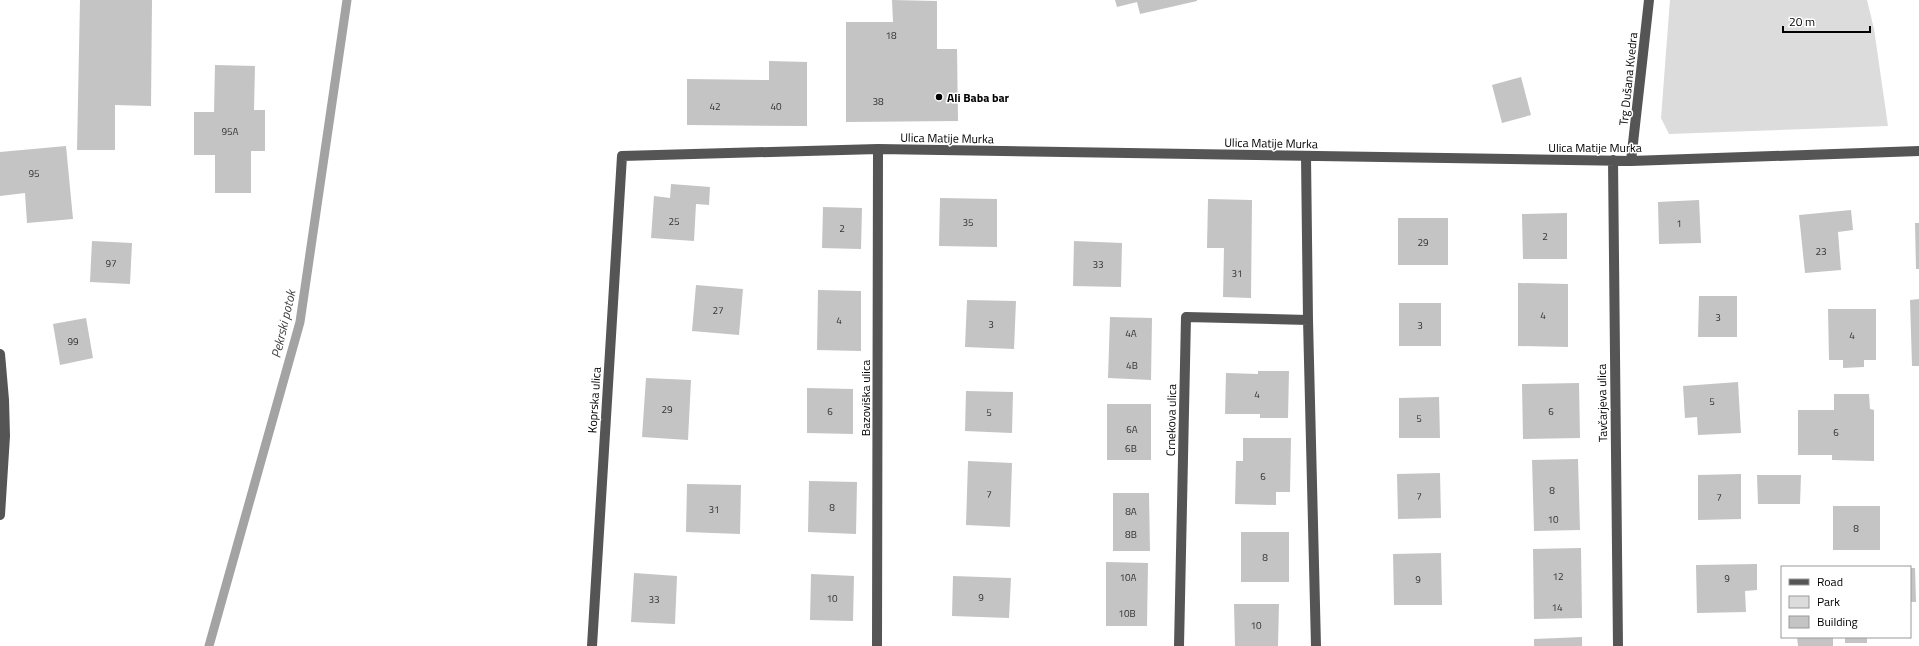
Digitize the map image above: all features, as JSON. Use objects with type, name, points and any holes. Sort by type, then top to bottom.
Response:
[{"type":"street","name":"Trg Dušana Kvedra","points":[[1631,161],[1649,0]]},
{"type":"street","name":"Ulica Matije Murka","points":[[622,156],[878,149],[1631,161],[1919,151]]},
{"type":"street","name":"Bazoviška ulica","points":[[877,646],[878,149]]},
{"type":"street","name":"Koprska ulica","points":[[592,646],[622,156]]},
{"type":"street","points":[[1306,156],[1308,320],[1316,646]]},
{"type":"street","name":"Tavčarjeva ulica","points":[[1613,160],[1618,646]]},
{"type":"street","name":"Crnekova ulica","points":[[1179,646],[1186,317],[1308,320]]},
{"type":"street","points":[[0,354],[5,436],[0,516]]},
{"type":"green space","points":[[1670,0],[1867,0],[1874,29],[1888,126],[1669,134],[1661,118]]},
{"type":"building","points":[[80,0],[152,0],[151,106],[115,105],[115,150],[77,150]]},
{"type":"building","points":[[892,0],[937,1],[937,49],[957,49],[958,121],[846,122],[846,22],[893,22]]},
{"type":"building","points":[[1115,0],[1197,1],[1140,14],[1137,2],[1117,7]]},
{"type":"building","points":[[769,61],[807,62],[807,126],[687,125],[687,79],[769,80]]},
{"type":"building","points":[[215,65],[255,66],[254,110],[265,110],[265,151],[251,151],[251,193],[215,193],[215,155],[194,155],[194,112],[214,112]]},
{"type":"building","points":[[1521,77],[1531,115],[1502,123],[1492,85]]},
{"type":"building","points":[[66,146],[73,219],[27,223],[25,193],[0,196],[0,152]]},
{"type":"building","points":[[671,184],[710,187],[709,205],[696,204],[694,241],[651,238],[654,196],[670,198]]},
{"type":"building","points":[[940,198],[997,199],[997,247],[939,246]]},
{"type":"building","points":[[1208,199],[1252,200],[1251,298],[1223,297],[1224,248],[1207,248]]},
{"type":"building","points":[[1699,200],[1701,243],[1659,244],[1658,202]]},
{"type":"building","points":[[823,207],[862,208],[861,249],[822,248]]},
{"type":"building","points":[[1851,210],[1853,230],[1838,232],[1841,270],[1805,273],[1799,215]]},
{"type":"building","points":[[1567,213],[1567,259],[1523,259],[1522,214]]},
{"type":"building","points":[[1398,218],[1448,218],[1448,265],[1398,265]]},
{"type":"building","points":[[1915,223],[1919,223],[1919,269],[1916,269]]},
{"type":"building","points":[[92,241],[132,243],[130,284],[90,282]]},
{"type":"building","points":[[1074,241],[1122,243],[1121,287],[1073,286]]},
{"type":"building","points":[[1518,283],[1568,284],[1568,347],[1518,346]]},
{"type":"building","points":[[696,285],[743,289],[739,335],[692,331]]},
{"type":"building","points":[[818,290],[861,291],[861,351],[817,350]]},
{"type":"building","points":[[1699,296],[1737,296],[1737,337],[1698,337]]},
{"type":"building","points":[[1919,299],[1919,366],[1912,366],[1910,300]]},
{"type":"building","points":[[967,300],[1016,301],[1014,349],[965,347]]},
{"type":"building","points":[[1399,303],[1441,303],[1441,346],[1399,346]]},
{"type":"building","points":[[1828,309],[1876,309],[1876,360],[1864,360],[1864,367],[1843,368],[1843,360],[1829,360]]},
{"type":"building","points":[[1110,317],[1152,318],[1151,380],[1108,378]]},
{"type":"building","points":[[86,318],[93,358],[60,365],[53,324]]},
{"type":"building","points":[[1258,371],[1289,371],[1288,418],[1260,418],[1260,414],[1225,414],[1226,373],[1258,374]]},
{"type":"building","points":[[646,378],[691,380],[688,440],[642,437]]},
{"type":"building","points":[[1738,382],[1741,433],[1698,435],[1697,417],[1685,418],[1683,386]]},
{"type":"building","points":[[1579,383],[1580,438],[1523,439],[1522,384]]},
{"type":"building","points":[[807,388],[853,389],[853,434],[807,433]]},
{"type":"building","points":[[966,391],[1013,392],[1012,433],[965,431]]},
{"type":"building","points":[[1834,394],[1869,394],[1870,409],[1874,410],[1874,461],[1832,460],[1832,455],[1798,455],[1798,410],[1834,410]]},
{"type":"building","points":[[1439,397],[1440,438],[1399,438],[1399,398]]},
{"type":"building","points":[[1107,404],[1151,404],[1151,460],[1107,460]]},
{"type":"building","points":[[1243,438],[1291,438],[1290,492],[1276,492],[1276,505],[1235,504],[1236,461],[1243,461]]},
{"type":"building","points":[[1578,459],[1580,530],[1534,531],[1532,460]]},
{"type":"building","points":[[968,461],[1012,463],[1010,527],[966,525]]},
{"type":"building","points":[[1440,473],[1441,518],[1398,519],[1397,474]]},
{"type":"building","points":[[1741,474],[1741,519],[1698,520],[1698,475]]},
{"type":"building","points":[[1757,475],[1801,475],[1800,504],[1758,504]]},
{"type":"building","points":[[809,481],[857,482],[856,534],[808,532]]},
{"type":"building","points":[[687,484],[741,485],[740,534],[686,532]]},
{"type":"building","points":[[1113,493],[1149,493],[1150,551],[1113,551]]},
{"type":"building","points":[[1833,506],[1880,506],[1880,550],[1833,550]]},
{"type":"building","points":[[1241,532],[1289,532],[1289,582],[1241,582]]},
{"type":"building","points":[[1581,548],[1582,618],[1534,619],[1533,549]]},
{"type":"building","points":[[1441,553],[1442,605],[1394,605],[1393,554]]},
{"type":"building","points":[[1106,562],[1148,563],[1147,626],[1106,626]]},
{"type":"building","points":[[1757,564],[1757,590],[1745,591],[1746,612],[1697,613],[1696,565]]},
{"type":"building","points":[[1911,568],[1915,568],[1916,602],[1911,602]]},
{"type":"building","points":[[634,573],[677,576],[675,624],[631,622]]},
{"type":"building","points":[[811,574],[854,576],[853,621],[810,620]]},
{"type":"building","points":[[953,576],[1011,578],[1009,618],[952,616]]},
{"type":"building","points":[[1234,604],[1279,604],[1278,646],[1235,646]]},
{"type":"building","points":[[1582,637],[1582,646],[1534,646],[1534,639]]},
{"type":"building","points":[[1797,638],[1833,638],[1833,646],[1798,646]]},
{"type":"building","points":[[1845,638],[1867,638],[1867,643],[1845,643]]},
{"type":"waterway","name":"Pekrski potok","points":[[209,646],[300,322],[347,0]]},
{"type":"place","name":"Ali Baba bar","points":[[939,97]]}]
